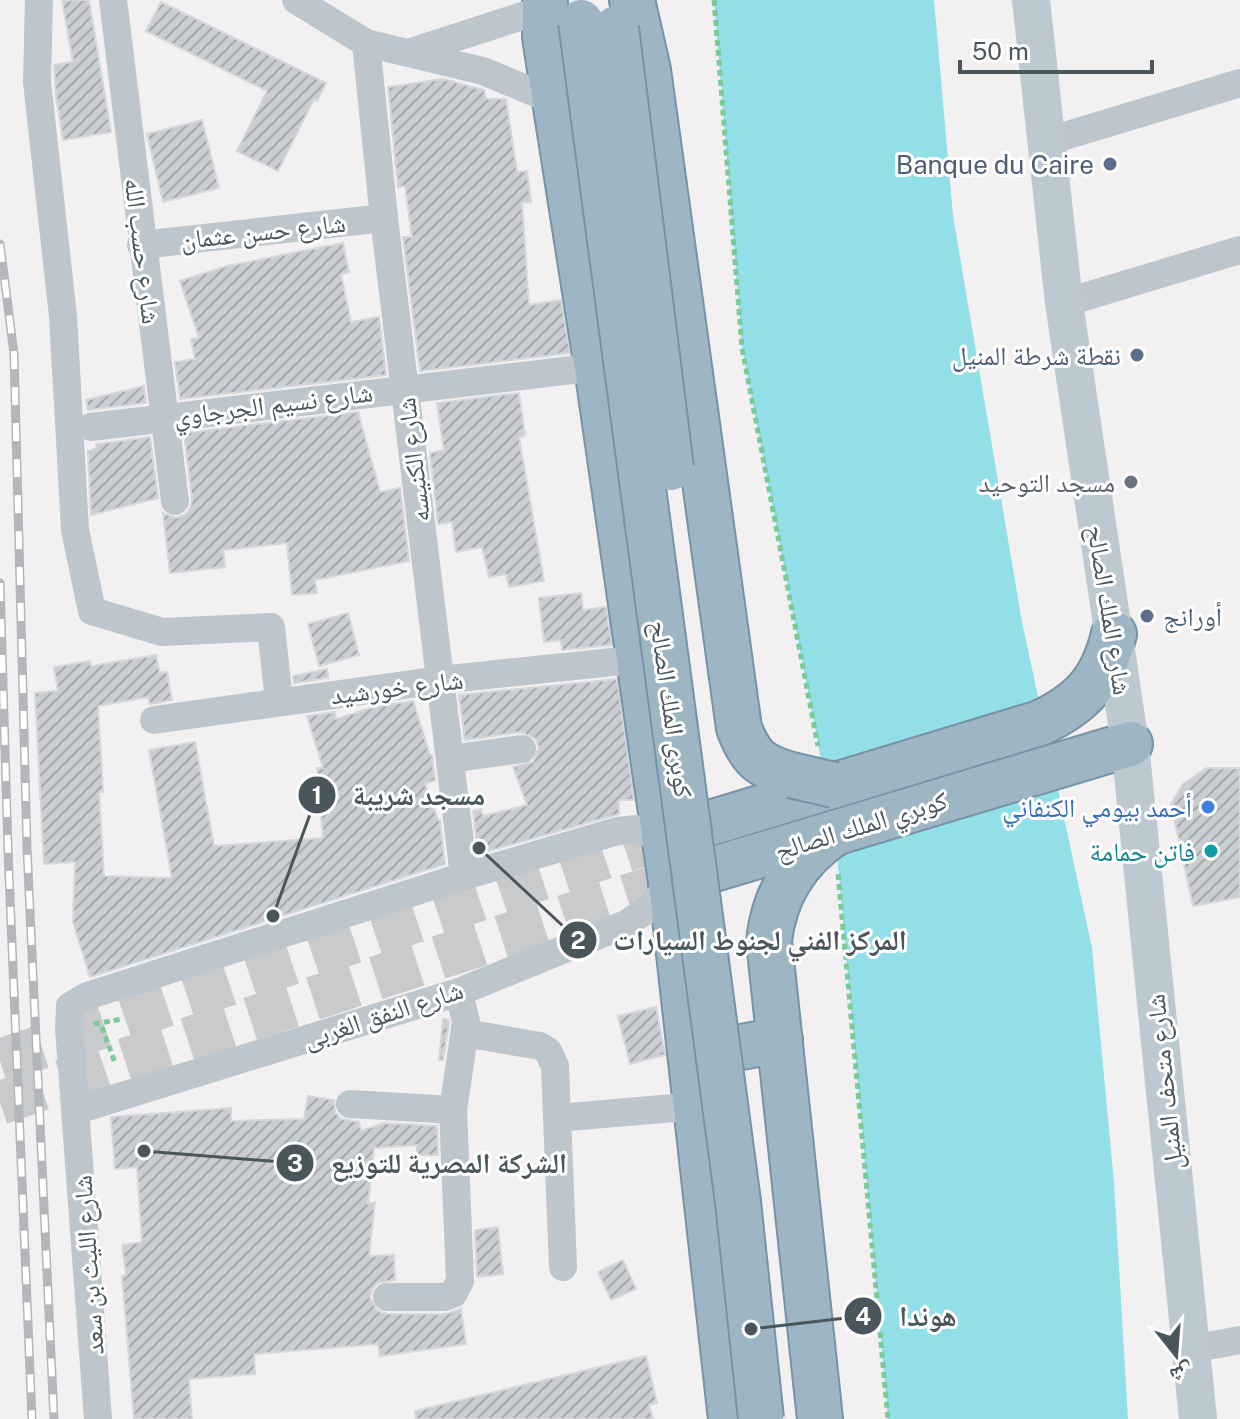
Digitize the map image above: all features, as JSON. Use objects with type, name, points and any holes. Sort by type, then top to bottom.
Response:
[{"type":"highway","name":"كوبرى الملك الصالح","points":[[613,0],[790,1419]]},
{"type":"highway","points":[[632,0],[648,70],[739,728],[747,748],[758,763],[817,783]]},
{"type":"highway","name":"كوبرى الملك الصالح","points":[[556,3],[736,1186],[761,1419]]},
{"type":"highway","points":[[556,3],[545,37],[641,662],[671,882],[731,1419]]},
{"type":"highway","points":[[1056,714],[1097,679],[1108,658],[1114,634]]},
{"type":"highway","points":[[641,662],[663,674],[687,677],[717,664],[728,652]]},
{"type":"highway","points":[[1056,714],[1089,707],[1097,712],[1105,727],[1103,744],[1091,756]]},
{"type":"highway","name":"كوبري الملك الصالح","points":[[664,837],[817,783],[1056,714]]},
{"type":"highway","name":"كوبري الملك الصالح","points":[[671,882],[787,866],[835,833],[1091,756]]},
{"type":"highway","points":[[787,866],[769,941],[820,1419]]},
{"type":"highway","points":[[691,1056],[780,1040]]},
{"type":"main road","name":"شارع الملك الصالح","points":[[1031,0],[1064,303],[1114,634],[1091,756]]},
{"type":"main road","name":"شارع متحف المنيل","points":[[1091,756],[1192,1349],[1198,1419]]},
{"type":"street","points":[[39,0],[37,82],[63,316],[75,530],[92,611],[162,632],[271,627],[279,702]]},
{"type":"street","name":"شارع حسب الله","points":[[113,0],[175,501]]},
{"type":"street","points":[[296,0],[366,43],[483,71],[555,101]]},
{"type":"street","points":[[411,52],[556,3]]},
{"type":"street","name":"شارع الكنيسه","points":[[366,43],[384,218],[464,876]]},
{"type":"street","points":[[1045,142],[1240,83]]},
{"type":"street","name":"شارع حسن عثمان","points":[[141,245],[384,218]]},
{"type":"street","points":[[1064,303],[1240,250]]},
{"type":"street","name":"شارع نسيم الجرجاوي","points":[[91,427],[597,367]]},
{"type":"street","name":"شارع خورشيد","points":[[154,720],[440,680],[622,661],[641,662]]},
{"type":"street","points":[[450,759],[522,749]]},
{"type":"street","points":[[464,876],[618,831],[636,829],[664,837]]},
{"type":"street","name":"شارع الليث بن سعد","points":[[98,1419],[69,1028],[70,1006],[87,996],[464,876]]},
{"type":"street","name":"شارع النفق الغربى","points":[[77,1110],[459,992],[626,924],[651,907],[671,882]]},
{"type":"street","points":[[387,1297],[445,1297],[453,1294],[460,1281],[453,1110],[466,1014],[459,992]]},
{"type":"street","points":[[465,1033],[540,1046],[548,1051],[555,1066],[563,1267]]},
{"type":"street","points":[[350,1104],[453,1110]]},
{"type":"street","points":[[557,1118],[697,1106]]},
{"type":"street","points":[[1192,1349],[1240,1340]]},
{"type":"path","points":[[714,0],[742,348],[817,783]]},
{"type":"path","points":[[835,833],[888,1419]]},
{"type":"path","points":[[102,1027],[115,1063]]},
{"type":"water","points":[[714,0],[934,0],[953,216],[1022,622],[1092,948],[1114,1183],[1128,1419],[888,1419],[835,833],[742,348]]},
{"type":"building","points":[[62,0],[89,0],[111,132],[63,140],[54,65],[73,62]]},
{"type":"building","points":[[161,2],[326,83],[317,101],[314,99],[278,171],[237,151],[267,91],[146,31]]},
{"type":"building","points":[[443,79],[484,90],[486,99],[506,99],[517,172],[527,171],[531,202],[522,203],[529,305],[561,300],[570,353],[420,371],[403,237],[412,237],[405,186],[398,187],[388,87]]},
{"type":"building","points":[[202,120],[219,188],[163,202],[147,134]]},
{"type":"building","points":[[343,243],[349,272],[341,274],[351,322],[379,317],[386,375],[180,399],[175,362],[195,359],[191,339],[199,338],[180,281],[227,266]]},
{"type":"building","points":[[144,386],[146,403],[88,410],[86,400]]},
{"type":"building","points":[[519,393],[525,435],[519,438],[544,581],[509,587],[506,574],[489,577],[482,547],[456,552],[452,522],[438,524],[430,453],[444,450],[437,403]]},
{"type":"building","points":[[358,412],[380,492],[400,488],[409,561],[315,580],[317,593],[292,595],[287,543],[223,550],[225,567],[170,573],[163,513],[176,518],[185,515],[192,500],[184,433]]},
{"type":"building","points":[[150,437],[158,498],[91,515],[88,451],[97,448],[96,444]]},
{"type":"building","points":[[581,593],[583,610],[606,607],[612,645],[562,650],[561,640],[544,642],[539,598]]},
{"type":"building","points":[[348,613],[359,655],[319,666],[308,624]]},
{"type":"building","points":[[156,655],[160,673],[167,672],[172,700],[150,704],[148,697],[98,706],[104,876],[172,878],[149,750],[195,742],[214,846],[323,838],[317,768],[323,768],[307,716],[335,712],[336,719],[377,706],[413,701],[432,755],[435,780],[425,784],[440,820],[445,864],[90,977],[73,922],[75,862],[44,864],[35,693],[58,691],[54,667],[90,661],[91,666]]},
{"type":"building","points":[[327,669],[328,678],[294,683],[293,676]]},
{"type":"building","points":[[617,679],[634,800],[619,800],[619,814],[478,854],[473,811],[481,809],[483,816],[527,805],[513,767],[533,762],[539,747],[535,738],[520,732],[465,740],[459,695]]},
{"type":"building","name":"فاتن حمامة","points":[[1207,768],[1240,768],[1240,897],[1193,906],[1171,804],[1183,784]]},
{"type":"building","points":[[656,1007],[665,1055],[630,1064],[618,1016]]},
{"type":"building","points":[[443,1019],[448,1019],[449,1023],[443,1060],[439,1060]]},
{"type":"building","points":[[308,1096],[334,1100],[335,1112],[341,1119],[359,1122],[361,1131],[384,1123],[437,1126],[438,1155],[417,1155],[417,1145],[374,1148],[368,1204],[375,1202],[369,1256],[394,1255],[395,1280],[378,1283],[372,1289],[370,1298],[378,1311],[387,1314],[446,1314],[461,1309],[466,1344],[380,1356],[378,1344],[254,1354],[255,1374],[189,1379],[192,1419],[134,1419],[122,1245],[142,1242],[137,1167],[115,1169],[111,1117],[231,1108],[231,1121],[304,1119]]},
{"type":"building","points":[[498,1227],[503,1274],[477,1277],[475,1230]]},
{"type":"building","points":[[623,1260],[636,1289],[611,1300],[598,1272]]},
{"type":"building","points":[[646,1356],[657,1403],[649,1405],[653,1419],[416,1419],[415,1411]]},
{"type":"tunnel","points":[[0,1061],[664,837]]},
{"type":"tunnel","points":[[0,1103],[671,882]]},
{"type":"railway","points":[[0,244],[14,354],[27,848],[54,1419]]},
{"type":"railway","points":[[0,583],[32,1419]]},
{"type":"place","name":"Banque du Caire","points":[[1110,164]]},
{"type":"place","name":"نقطة شرطة المنيل","points":[[1137,355]]},
{"type":"place","name":"مسجد التوحيد","points":[[1131,482]]},
{"type":"place","name":"أورانج","points":[[1147,616]]},
{"type":"place","name":"أحمد بيومي الكنفاني","points":[[1208,807]]},
{"type":"place","name":"المركز الفني لجنوط السيارات","points":[[479,848]]},
{"type":"place","name":"فاتن حمامة","points":[[1211,851]]},
{"type":"place","name":"مسجد شريبة","points":[[273,916]]},
{"type":"place","name":"الشركة المصرية للتوزيع","points":[[144,1151]]},
{"type":"place","name":"هوندا","points":[[751,1329]]}]
